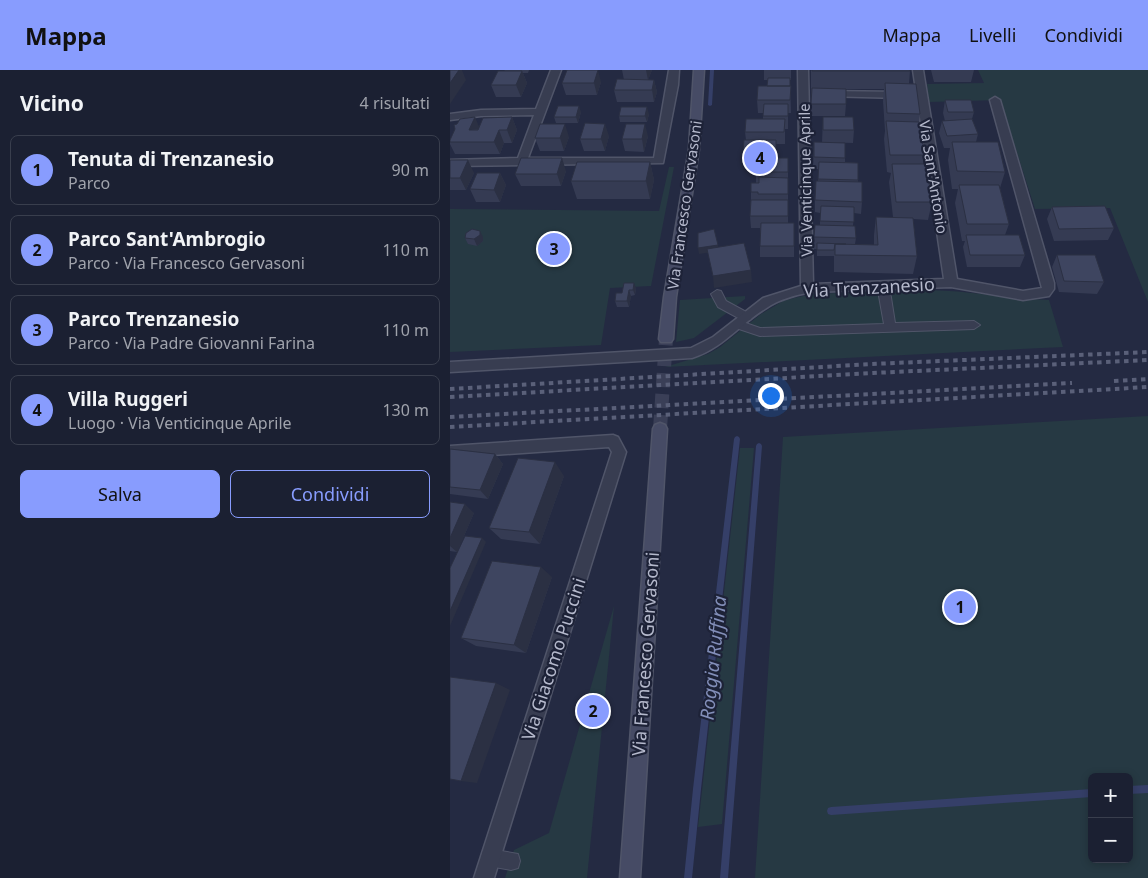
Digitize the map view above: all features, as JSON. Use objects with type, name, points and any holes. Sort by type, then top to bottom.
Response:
[{"type":"street","points":[[522,160],[556,70]]},
{"type":"street","points":[[450,163],[522,160],[659,161],[674,70]]},
{"type":"street","name":"Via Francesco Gervasoni","points":[[666,339],[673,278],[694,149],[699,70]]},
{"type":"street","name":"Via Venticinque Aprile","points":[[803,70],[807,289]]},
{"type":"street","name":"Via Sant'Antonio","points":[[918,70],[951,283]]},
{"type":"street","points":[[804,94],[922,95]]},
{"type":"street","name":"Via Trenzanesio","points":[[450,367],[692,353],[715,342],[766,302],[779,296],[807,289],[951,283],[1027,296],[1042,294],[1048,289],[995,100]]},
{"type":"street","points":[[450,117],[481,113],[540,112]]},
{"type":"street","name":"Via Francesco Gervasoni","points":[[630,878],[660,430]]},
{"type":"street","name":"Via Giacomo Puccini","points":[[450,452],[613,441],[619,452],[484,878]]},
{"type":"lane","points":[[883,285],[890,327]]},
{"type":"lane","points":[[717,294],[722,304],[760,332],[974,325]]},
{"type":"lane","points":[[490,858],[511,861]]},
{"type":"shaded area","points":[[978,70],[1148,70],[1148,302],[1110,208],[1035,209],[1000,100],[929,102],[927,84],[984,83]]},
{"type":"shaded area","points":[[669,167],[674,167],[651,286],[610,288],[601,345],[450,352],[450,209],[659,211]]},
{"type":"shaded area","points":[[921,290],[1049,300],[1063,347],[665,367],[708,354],[720,347],[761,314],[783,301],[813,294]]},
{"type":"shaded area","points":[[745,296],[745,299],[694,338],[676,342],[680,300]]},
{"type":"shaded area","points":[[1148,416],[1148,878],[755,878],[783,437]]},
{"type":"shaded area","points":[[740,448],[754,448],[722,824],[698,827]]},
{"type":"shaded area","points":[[614,606],[587,878],[505,878],[514,850],[549,833]]},
{"type":"building","points":[[450,70],[459,70],[450,83]]},
{"type":"building","points":[[567,70],[598,70],[594,83],[562,83]]},
{"type":"building","points":[[910,70],[910,71],[812,71]]},
{"type":"building","points":[[498,71],[522,71],[516,85],[491,85]]},
{"type":"building","points":[[768,78],[790,78],[790,86],[767,86]]},
{"type":"building","points":[[617,79],[654,80],[652,90],[614,90]]},
{"type":"building","points":[[885,83],[916,84],[920,114],[887,113]]},
{"type":"building","points":[[758,86],[791,86],[790,100],[757,100]]},
{"type":"building","points":[[812,88],[846,89],[846,104],[811,104]]},
{"type":"building","points":[[945,100],[971,100],[974,112],[948,112]]},
{"type":"building","points":[[764,104],[788,104],[788,116],[763,116]]},
{"type":"building","points":[[558,106],[579,106],[576,117],[554,117]]},
{"type":"building","points":[[621,107],[647,107],[645,116],[619,116]]},
{"type":"building","points":[[475,117],[469,130],[478,130],[483,118],[512,117],[507,130],[499,130],[494,142],[450,142],[455,129],[454,125],[460,119]]},
{"type":"building","points":[[823,117],[853,117],[854,130],[823,130]]},
{"type":"building","points":[[746,119],[785,119],[784,132],[745,132]]},
{"type":"building","points":[[972,119],[978,134],[947,136],[942,121]]},
{"type":"building","points":[[886,121],[919,122],[925,155],[890,155]]},
{"type":"building","points":[[585,123],[605,124],[601,139],[580,139]]},
{"type":"building","points":[[540,124],[565,124],[560,138],[535,138]]},
{"type":"building","points":[[626,124],[645,124],[642,139],[622,139]]},
{"type":"building","points":[[744,140],[776,140],[776,152],[743,152]]},
{"type":"building","points":[[814,142],[845,143],[845,158],[814,157]]},
{"type":"building","points":[[952,142],[998,142],[1005,172],[957,171]]},
{"type":"building","points":[[521,158],[562,158],[557,174],[515,174]]},
{"type":"building","points":[[756,158],[788,158],[788,172],[756,172]]},
{"type":"building","points":[[450,160],[468,160],[460,178],[450,178]]},
{"type":"building","points":[[577,162],[650,162],[646,181],[571,181]]},
{"type":"building","points":[[819,162],[858,163],[858,180],[818,179]]},
{"type":"building","points":[[892,164],[926,164],[932,202],[896,202]]},
{"type":"building","points":[[477,173],[500,173],[494,190],[470,189]]},
{"type":"building","points":[[759,177],[788,178],[788,194],[758,194],[758,192],[751,192],[751,183],[759,183]]},
{"type":"building","points":[[816,181],[862,182],[862,202],[815,200]]},
{"type":"building","points":[[959,185],[999,185],[1009,224],[967,224]]},
{"type":"building","points":[[751,200],[788,200],[788,216],[750,216]]},
{"type":"building","points":[[821,206],[854,207],[854,222],[820,221]]},
{"type":"building","points":[[1105,206],[1114,228],[1059,229],[1052,207]]},
{"type":"building","points":[[876,217],[913,218],[917,256],[835,255],[835,244],[878,245]]},
{"type":"building","points":[[761,223],[794,223],[794,246],[760,246]]},
{"type":"building","points":[[815,225],[855,226],[856,238],[814,237]]},
{"type":"building","points":[[472,229],[480,231],[480,235],[474,239],[465,238],[466,233]]},
{"type":"building","points":[[714,229],[718,245],[698,248],[698,233]]},
{"type":"building","points":[[966,235],[1019,235],[1025,255],[970,255]]},
{"type":"building","points":[[744,243],[751,270],[713,276],[707,249]]},
{"type":"building","points":[[817,243],[846,244],[835,244],[834,250],[817,250]]},
{"type":"building","points":[[1057,255],[1095,255],[1104,282],[1064,281]]},
{"type":"building","points":[[624,283],[634,283],[633,290],[629,290],[627,301],[615,301],[616,293],[622,293]]},
{"type":"building","points":[[450,449],[495,454],[480,490],[450,487]]},
{"type":"building","points":[[518,458],[555,462],[529,532],[489,528]]},
{"type":"building","points":[[450,502],[465,504],[450,538]]},
{"type":"building","points":[[465,536],[482,538],[450,611],[450,568]]},
{"type":"building","points":[[492,561],[541,567],[514,645],[461,638]]},
{"type":"building","points":[[450,677],[496,683],[461,781],[450,779]]},
{"type":"waterway","name":"Roggia Ruffina","points":[[710,105],[712,70]]},
{"type":"waterway","name":"Roggia Ruffina","points":[[688,878],[737,439]]},
{"type":"waterway","points":[[724,878],[759,446]]},
{"type":"waterway","points":[[1133,790],[1148,789]]},
{"type":"waterway","points":[[831,811],[1088,793]]},
{"type":"tunnel","points":[[660,429],[666,339]]},
{"type":"railway","points":[[450,389],[872,364],[1148,352]]},
{"type":"railway","points":[[450,397],[873,373],[1148,360]]},
{"type":"railway","points":[[1114,381],[1148,379]]},
{"type":"railway","points":[[450,417],[1072,383]]},
{"type":"railway","points":[[450,427],[1148,387]]},
{"type":"place","name":"Villa Ruggeri","points":[[760,158]]},
{"type":"place","name":"Parco Trenzanesio","points":[[554,249]]},
{"type":"place","name":"Tenuta di Trenzanesio","points":[[960,607]]},
{"type":"place","name":"Parco Sant'Ambrogio","points":[[593,711]]}]
